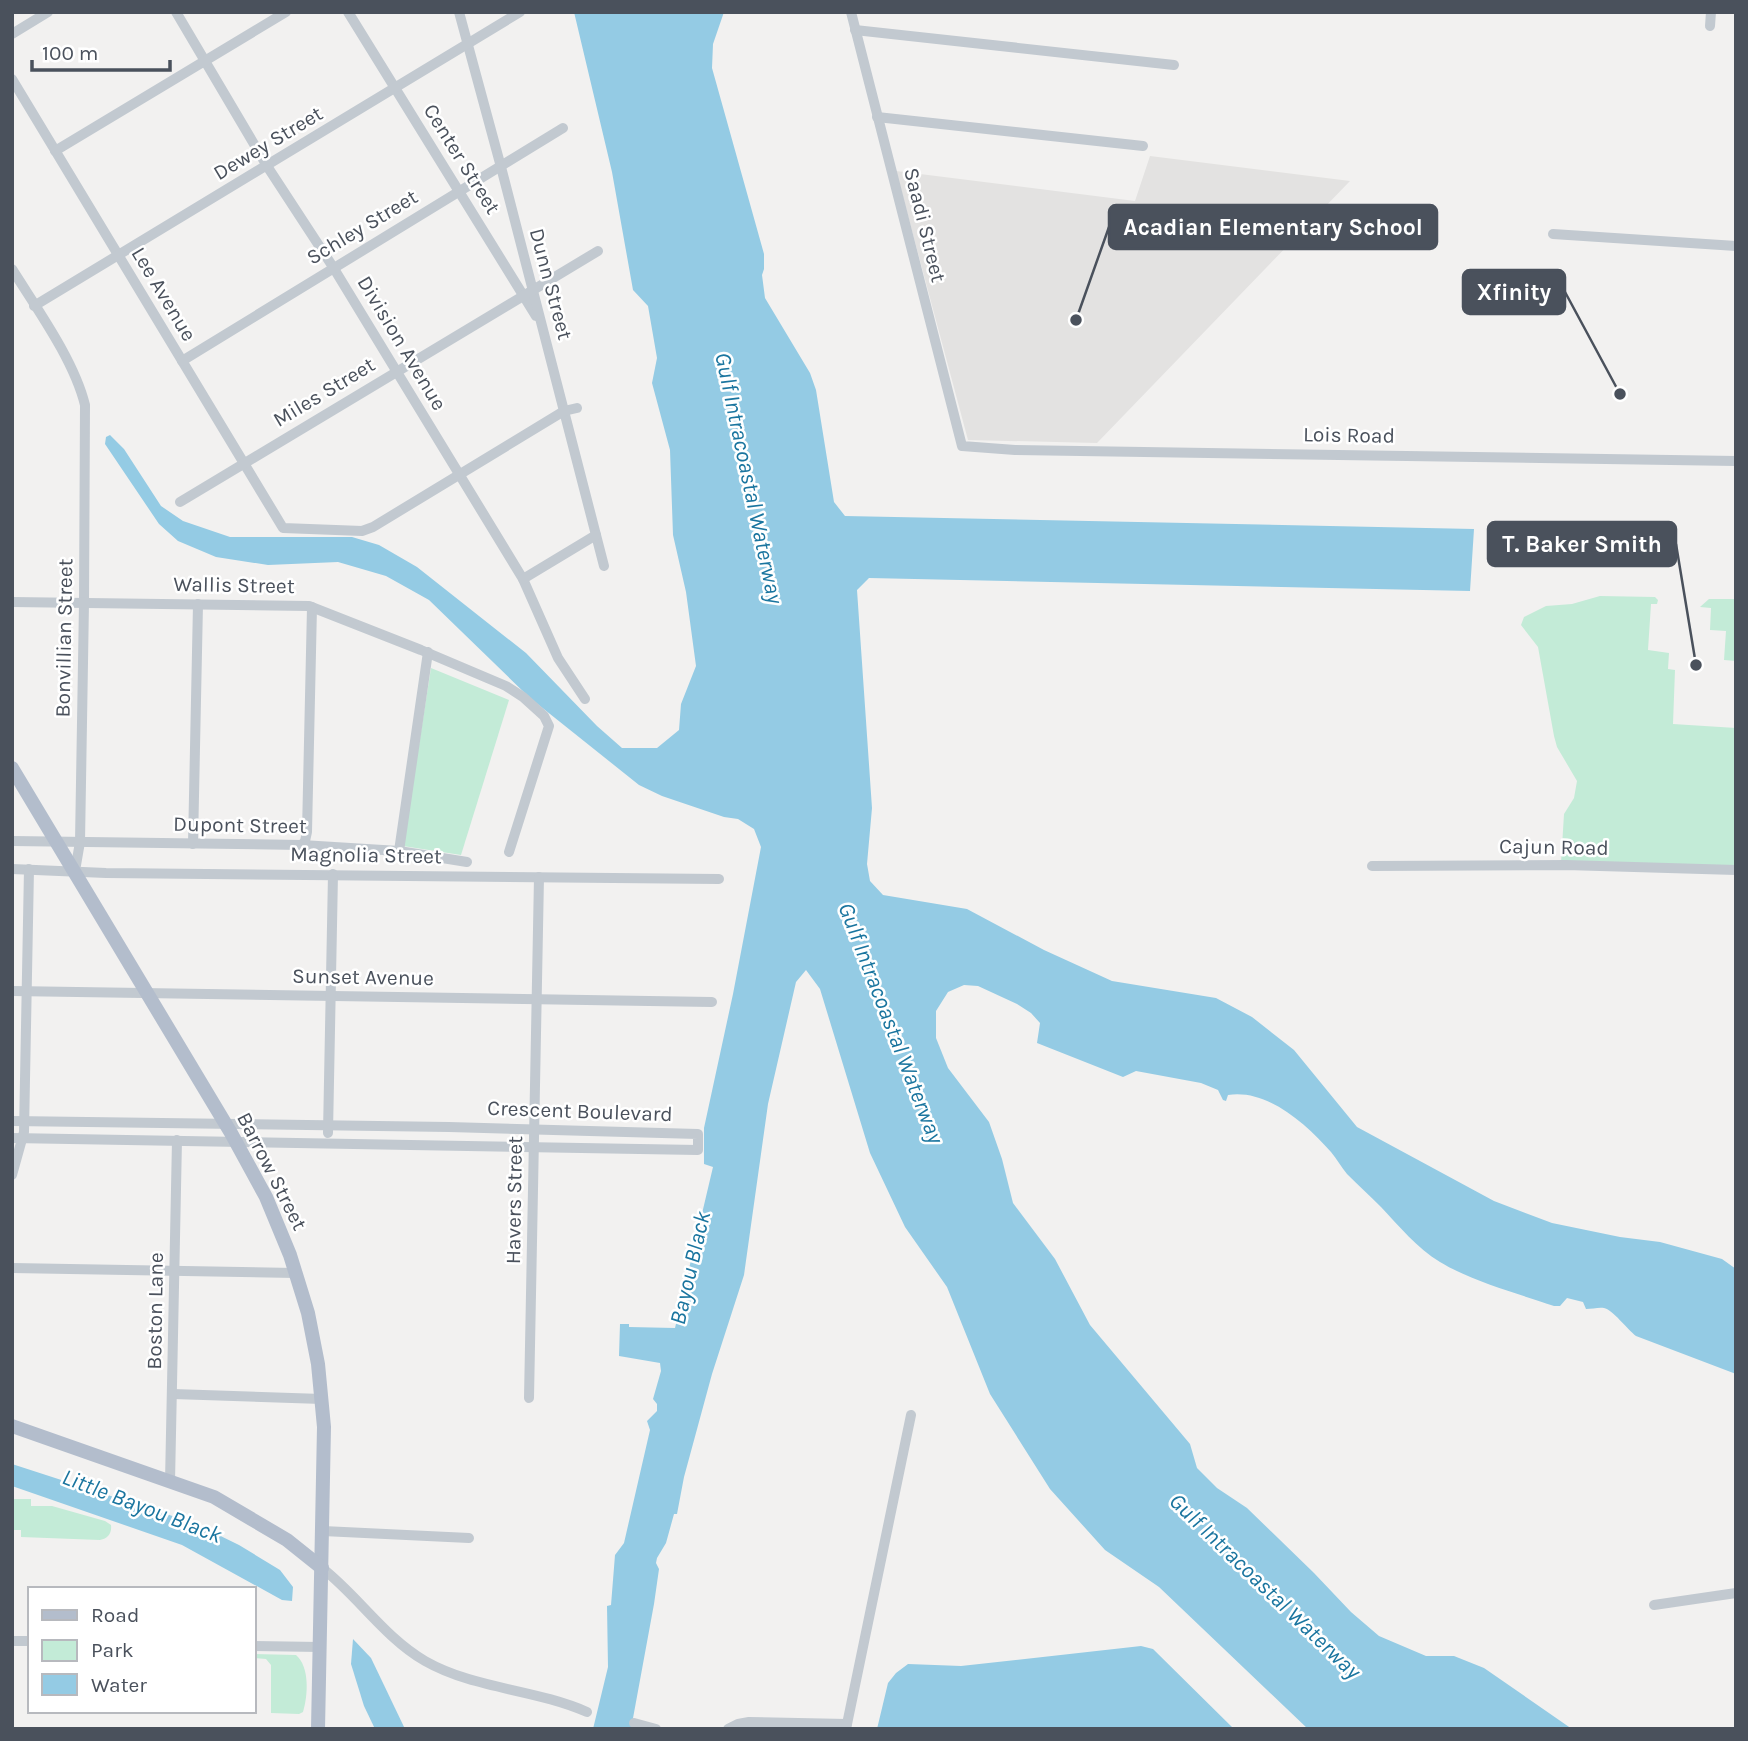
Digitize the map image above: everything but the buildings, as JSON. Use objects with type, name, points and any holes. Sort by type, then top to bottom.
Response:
[{"type":"main road","name":"Barrow Street","points":[[12,768],[236,1141],[266,1197],[295,1273],[310,1323],[324,1427],[318,1729]]},
{"type":"main road","points":[[12,1426],[223,1502],[287,1540],[322,1568]]},
{"type":"street","points":[[12,34],[48,12]]},
{"type":"street","name":"Division Avenue","points":[[176,12],[267,166],[333,267],[523,579],[558,657],[585,699]]},
{"type":"street","points":[[55,151],[286,12]]},
{"type":"street","name":"Center Street","points":[[348,12],[395,90],[528,292]]},
{"type":"street","name":"Dunn Street","points":[[459,12],[501,167],[528,292],[543,327],[604,566]]},
{"type":"street","name":"Dewey Street","points":[[34,306],[520,12]]},
{"type":"street","name":"Saadi Street","points":[[850,12],[962,446]]},
{"type":"street","points":[[1710,26],[1711,12]]},
{"type":"street","points":[[855,30],[1174,65]]},
{"type":"street","name":"Lee Avenue","points":[[12,79],[283,528],[362,531],[458,475]]},
{"type":"street","points":[[877,117],[1143,146]]},
{"type":"street","name":"Schley Street","points":[[182,361],[563,128]]},
{"type":"street","points":[[1553,234],[1736,246]]},
{"type":"street","name":"Miles Street","points":[[180,502],[598,251]]},
{"type":"street","points":[[12,269],[34,306]]},
{"type":"street","name":"Bonvillian Street","points":[[34,306],[77,379],[85,405],[80,842],[75,871]]},
{"type":"street","points":[[458,475],[564,411],[577,408]]},
{"type":"street","name":"Lois Road","points":[[962,446],[1015,450],[1736,461]]},
{"type":"street","points":[[523,579],[596,535]]},
{"type":"street","name":"Wallis Street","points":[[12,602],[297,604],[312,607],[428,652],[506,686],[544,716],[549,726],[509,852]]},
{"type":"street","points":[[193,844],[198,604]]},
{"type":"street","points":[[302,845],[307,832],[312,607]]},
{"type":"street","points":[[399,851],[428,652]]},
{"type":"street","name":"Dupont Street","points":[[12,841],[302,845],[399,851],[467,862]]},
{"type":"street","name":"Cajun Road","points":[[1371,866],[1566,865],[1736,870]]},
{"type":"street","name":"Magnolia Street","points":[[12,869],[719,879]]},
{"type":"street","points":[[12,1175],[18,1138],[24,1121],[29,869]]},
{"type":"street","points":[[328,1142],[333,874]]},
{"type":"street","name":"Havers Street","points":[[529,1398],[539,877]]},
{"type":"street","name":"Sunset Avenue","points":[[12,991],[712,1002]]},
{"type":"street","name":"Crescent Boulevard","points":[[12,1121],[698,1134],[698,1150],[18,1138]]},
{"type":"street","name":"Boston Lane","points":[[170,1482],[177,1140]]},
{"type":"street","points":[[12,1268],[295,1273]]},
{"type":"street","points":[[173,1394],[322,1399]]},
{"type":"street","points":[[728,1729],[749,1722],[846,1726],[911,1415]]},
{"type":"street","points":[[323,1531],[469,1538]]},
{"type":"street","points":[[322,1568],[384,1629],[425,1661],[454,1675],[568,1704],[587,1712]]},
{"type":"street","points":[[1654,1605],[1736,1593]]},
{"type":"street","points":[[256,1646],[320,1647]]},
{"type":"street","points":[[634,1723],[656,1729]]},
{"type":"shaded area","points":[[1150,156],[1350,181],[1097,443],[968,440],[896,171],[1135,201]]},
{"type":"green space","points":[[1600,596],[1655,597],[1658,600],[1657,604],[1651,604],[1648,650],[1669,653],[1668,669],[1675,670],[1673,724],[1736,728],[1736,867],[1561,863],[1564,814],[1574,798],[1577,781],[1557,747],[1538,647],[1521,625],[1524,617],[1546,606],[1572,604]]},
{"type":"green space","points":[[1709,599],[1736,599],[1736,661],[1724,660],[1726,631],[1710,630],[1711,608],[1700,607]]},
{"type":"green space","points":[[431,668],[509,700],[461,855],[403,846]]},
{"type":"green space","points":[[12,1499],[31,1499],[31,1506],[52,1506],[105,1521],[111,1525],[110,1533],[100,1540],[21,1537],[21,1530],[12,1530]]},
{"type":"green space","points":[[256,1654],[296,1655],[301,1660],[307,1682],[303,1712],[271,1713],[271,1665],[266,1659],[256,1658]]},
{"type":"water","points":[[574,12],[724,12],[713,44],[712,68],[764,254],[762,275],[765,298],[810,373],[816,390],[834,502],[845,516],[1474,529],[1470,591],[869,578],[857,590],[872,808],[867,864],[870,881],[883,895],[967,909],[1044,950],[1112,981],[1216,998],[1252,1017],[1294,1050],[1357,1127],[1494,1201],[1552,1223],[1660,1242],[1722,1259],[1736,1269],[1736,1374],[1636,1336],[1607,1309],[1586,1309],[1583,1302],[1567,1298],[1560,1306],[1554,1306],[1480,1281],[1440,1262],[1409,1236],[1347,1174],[1310,1130],[1272,1103],[1243,1095],[1228,1095],[1226,1101],[1218,1090],[1201,1083],[1136,1071],[1123,1077],[1037,1043],[1040,1023],[1031,1013],[978,986],[964,985],[948,992],[936,1011],[936,1038],[948,1068],[989,1122],[1013,1203],[1055,1259],[1090,1325],[1190,1444],[1197,1468],[1217,1488],[1247,1508],[1351,1612],[1379,1636],[1426,1656],[1454,1656],[1484,1668],[1572,1729],[1308,1729],[1159,1587],[1105,1550],[1050,1489],[990,1394],[947,1287],[905,1227],[870,1153],[820,989],[806,970],[796,982],[768,1104],[744,1275],[712,1374],[684,1477],[677,1514],[674,1514],[666,1543],[657,1558],[659,1569],[654,1604],[631,1729],[593,1729],[608,1667],[607,1606],[611,1605],[615,1555],[624,1543],[650,1430],[647,1421],[657,1411],[657,1404],[653,1399],[661,1371],[660,1363],[619,1356],[620,1324],[629,1324],[629,1327],[675,1328],[713,1167],[704,1164],[704,1128],[761,847],[754,829],[738,819],[724,817],[662,796],[639,785],[530,698],[429,600],[386,576],[338,562],[268,565],[216,557],[178,541],[159,524],[105,444],[106,437],[110,435],[124,449],[161,506],[183,521],[230,537],[352,537],[379,545],[417,567],[526,653],[622,748],[657,748],[679,730],[681,704],[696,666],[686,592],[673,535],[670,450],[652,383],[657,358],[648,306],[633,290],[612,172]]},
{"type":"water","points":[[12,1464],[194,1523],[239,1545],[280,1570],[293,1587],[292,1601],[282,1600],[182,1545],[12,1486]]},
{"type":"water","points":[[353,1639],[371,1658],[405,1729],[375,1729],[364,1706],[351,1664]]},
{"type":"water","points":[[1141,1646],[1153,1649],[1234,1729],[877,1729],[888,1683],[908,1664],[961,1666]]},
{"type":"place","name":"Acadian Elementary School","points":[[1076,320]]},
{"type":"place","name":"Xfinity","points":[[1620,394]]},
{"type":"place","name":"T. Baker Smith","points":[[1696,665]]},
{"type":"water label","name":"Gulf Intracoastal Waterway","points":[[749,478]]},
{"type":"water label","name":"Gulf Intracoastal Waterway","points":[[891,1023]]},
{"type":"water label","name":"Bayou Black","points":[[690,1268]]},
{"type":"water label","name":"Little Bayou Black","points":[[142,1506]]},
{"type":"water label","name":"Gulf Intracoastal Waterway","points":[[1265,1586]]}]
